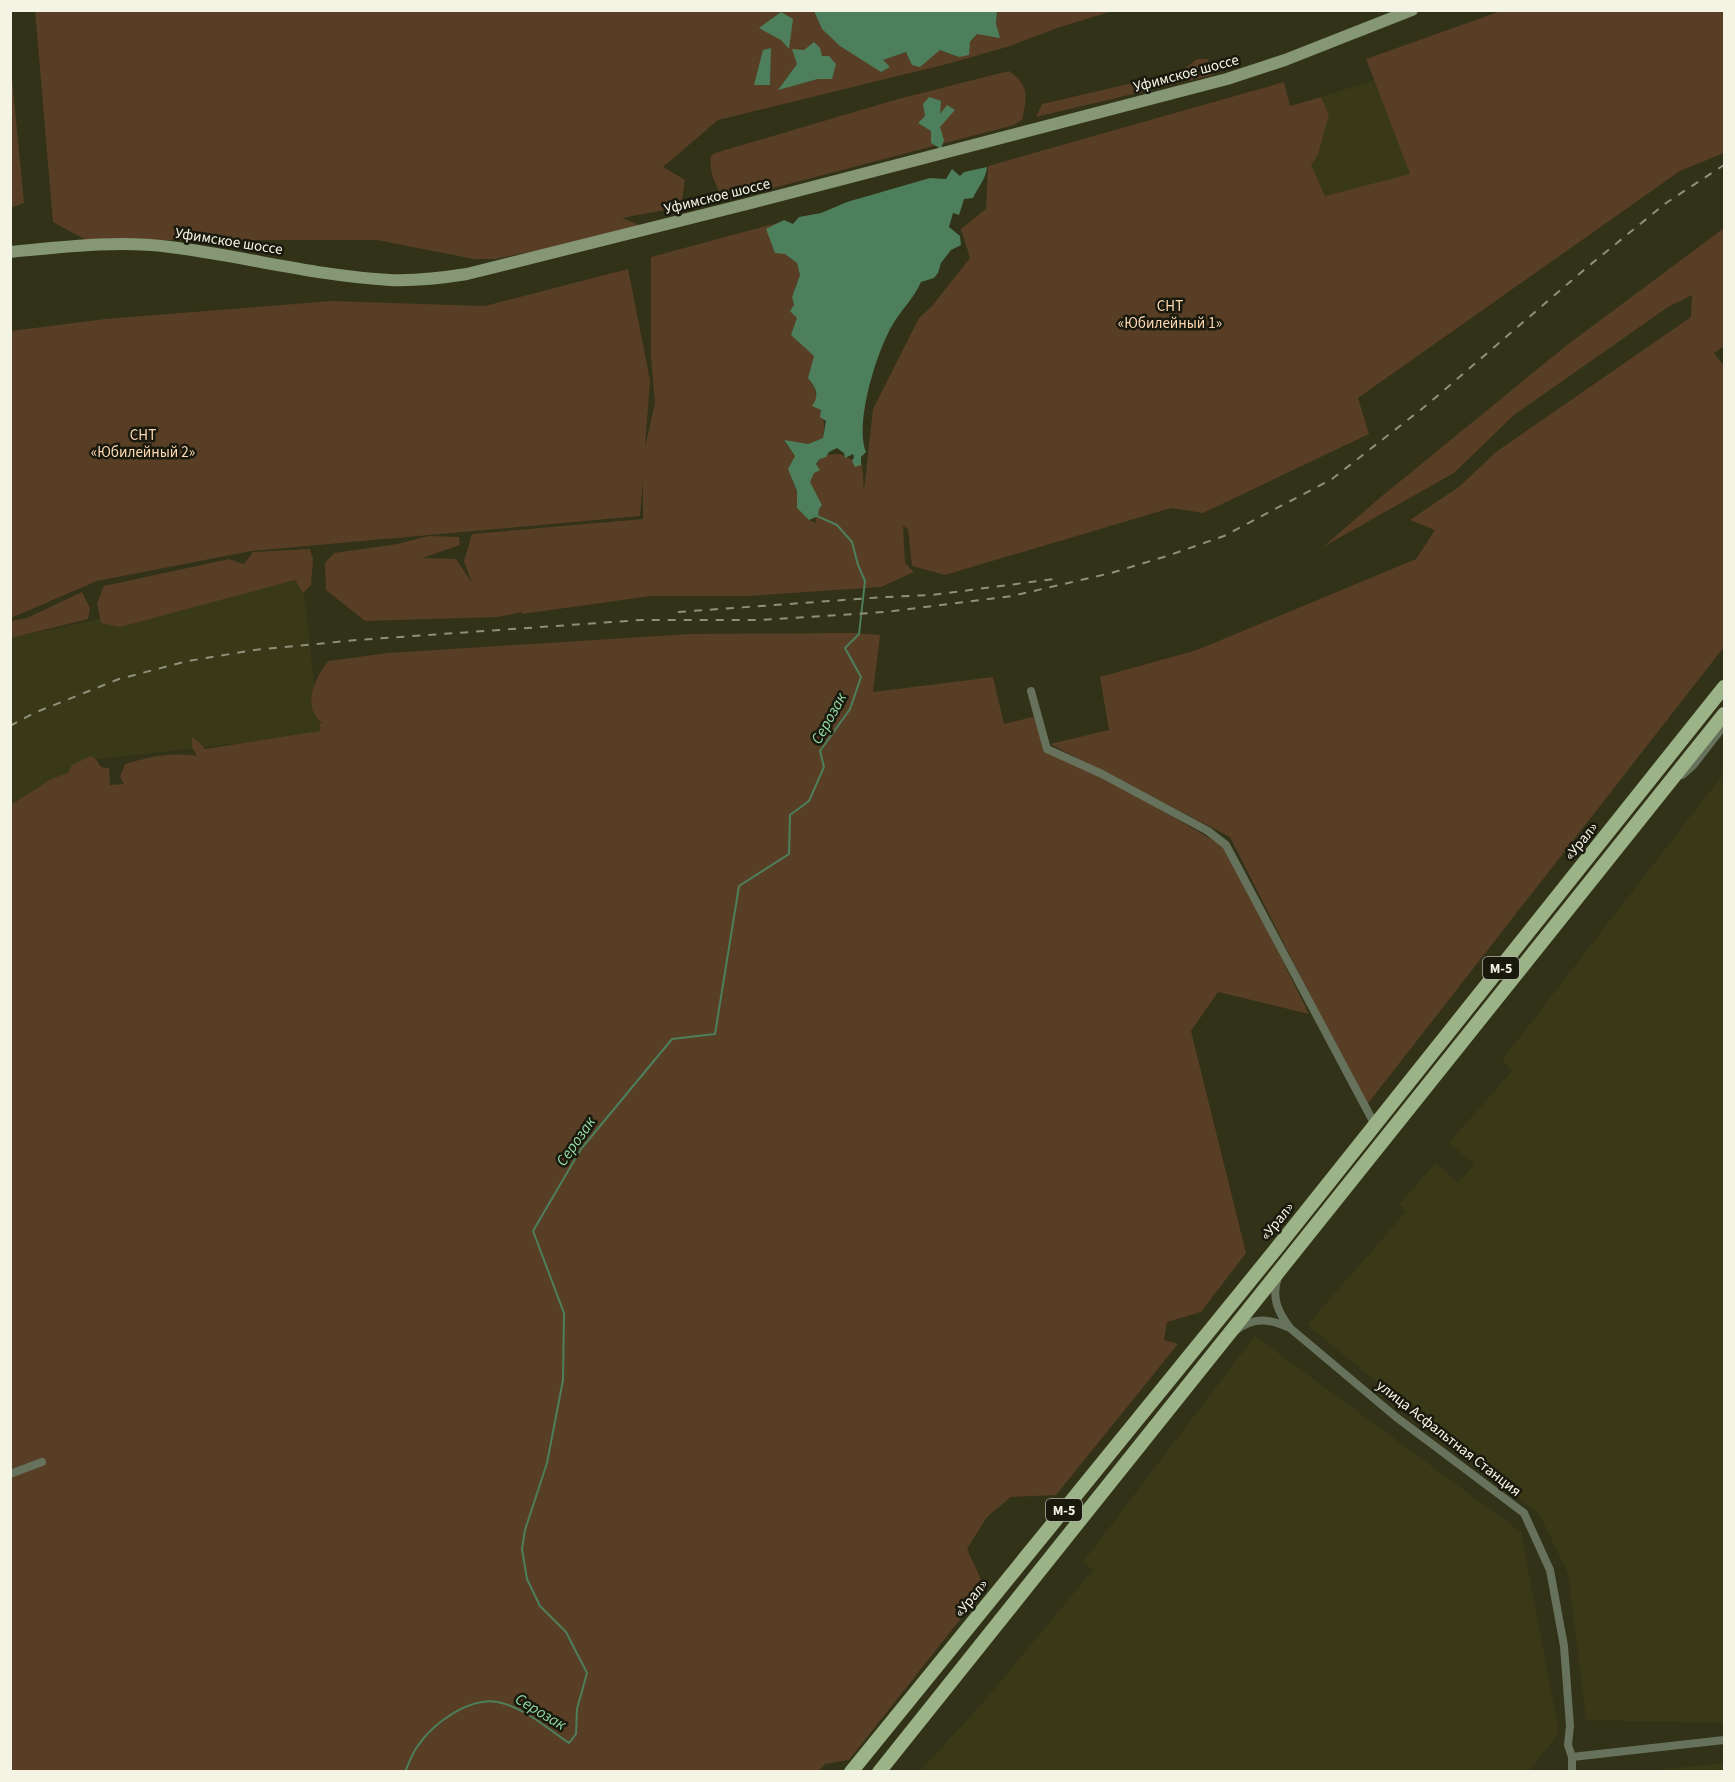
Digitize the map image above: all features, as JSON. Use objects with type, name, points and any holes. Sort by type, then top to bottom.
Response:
[{"type":"main road","name":"Уфимское шоссе","points":[[10,252],[130,244],[168,246],[330,273],[390,280],[429,280],[467,274],[736,207],[1227,79],[1285,60],[1412,10]]},
{"type":"main road","name":"«Урал»","points":[[851,1772],[1375,1125],[1725,687]]},
{"type":"main road","name":"М-5","points":[[879,1772],[1725,714]]},
{"type":"street","points":[[1031,691],[1047,749],[1102,774],[1208,831],[1226,845],[1375,1125]]},
{"type":"street","points":[[1663,793],[1693,764],[1725,724]]},
{"type":"street","name":"улица Асфальтная Станция","points":[[1281,1268],[1275,1286],[1275,1299],[1280,1314],[1290,1328],[1396,1417],[1524,1513],[1550,1570],[1564,1646],[1570,1726],[1568,1745],[1572,1757],[1572,1772]]},
{"type":"street","points":[[1221,1344],[1239,1328],[1252,1321],[1263,1319],[1275,1321],[1290,1328]]},
{"type":"street","points":[[10,1474],[42,1462]]},
{"type":"street","points":[[1572,1757],[1725,1740]]},
{"type":"shaded area","points":[[814,11],[997,11],[996,24],[1000,38],[977,34],[970,42],[969,55],[959,57],[940,50],[920,67],[912,65],[906,52],[883,60],[890,67],[881,72],[840,46],[822,29]]},
{"type":"shaded area","points":[[781,12],[793,19],[789,49],[781,40],[759,28]]},
{"type":"shaded area","points":[[814,42],[820,48],[822,56],[829,56],[836,64],[832,79],[818,79],[778,90],[797,64],[792,49],[804,50]]},
{"type":"shaded area","points":[[771,48],[770,85],[754,85],[763,50]]},
{"type":"shaded area","points":[[1374,80],[1410,174],[1325,197],[1310,165],[1318,155],[1329,115],[1321,97]]},
{"type":"shaded area","points":[[929,97],[941,101],[940,114],[947,105],[955,110],[940,127],[944,140],[941,149],[931,143],[931,131],[918,123],[925,116],[923,104]]},
{"type":"shaded area","points":[[987,167],[973,198],[964,199],[959,215],[953,213],[949,227],[960,236],[961,245],[951,250],[941,263],[934,278],[921,282],[893,324],[880,351],[865,406],[863,440],[866,452],[861,457],[861,465],[855,467],[852,461],[853,454],[845,458],[844,453],[837,448],[820,459],[816,464],[820,470],[814,473],[810,482],[822,505],[818,516],[809,520],[797,508],[797,491],[788,469],[795,456],[784,440],[808,444],[823,438],[826,421],[820,417],[821,410],[812,406],[816,392],[808,378],[814,356],[791,335],[797,318],[790,311],[794,305],[792,297],[800,275],[797,263],[785,254],[775,253],[766,229],[784,220],[793,224],[799,217],[821,213],[847,202],[930,178],[946,179],[952,169],[960,176],[964,172]]},
{"type":"shaded area","points":[[302,575],[320,734],[90,760],[11,812],[11,638]]},
{"type":"shaded area","points":[[1724,773],[1724,1723],[1586,1720],[1568,1573],[1539,1514],[1307,1325],[1406,1212],[1399,1204],[1436,1163],[1457,1183],[1475,1165],[1449,1143],[1512,1071],[1502,1060]]},
{"type":"shaded area","points":[[1255,1336],[1521,1532],[1559,1733],[1529,1771],[920,1771],[980,1706],[1093,1570],[1083,1562]]},
{"type":"shaded area","points":[[1724,1763],[1724,1771],[1647,1771]]},
{"type":"green space","points":[[35,11],[814,11],[822,29],[882,60],[906,52],[940,50],[959,57],[977,34],[996,24],[997,11],[1113,11],[1057,28],[1010,46],[951,63],[718,120],[663,167],[685,180],[681,207],[622,218],[642,226],[585,241],[495,259],[474,259],[377,240],[86,240],[53,222]],"holes":[[[797,64],[832,79],[818,79],[779,89]]]},
{"type":"green space","points":[[1501,11],[1724,11],[1724,153],[1680,171],[1358,398],[1369,434],[1203,513],[1171,508],[945,575],[912,566],[908,529],[903,526],[905,563],[914,572],[881,587],[749,596],[651,596],[498,617],[365,621],[326,590],[325,563],[334,553],[397,544],[429,536],[459,537],[460,545],[422,558],[456,559],[472,583],[464,561],[472,534],[643,519],[643,481],[640,516],[251,551],[97,581],[11,618],[11,331],[105,319],[331,301],[485,306],[628,269],[650,380],[645,447],[655,403],[651,358],[651,257],[781,222],[800,275],[792,297],[797,318],[815,356],[808,378],[815,389],[824,425],[823,438],[808,444],[784,441],[795,456],[793,483],[797,491],[797,508],[809,520],[816,523],[809,481],[811,473],[824,455],[840,454],[862,464],[864,490],[873,409],[919,318],[932,306],[970,258],[961,229],[986,209],[988,166],[1284,82],[1290,106],[1321,97],[1329,115],[1318,155],[1311,165],[1325,196],[1410,174],[1366,59]]},
{"type":"green space","points":[[10,57],[24,203],[11,208],[10,208]]},
{"type":"green space","points":[[1197,59],[1208,59],[1213,75],[1036,117],[1042,104],[1180,72]]},
{"type":"green space","points":[[1009,71],[1021,82],[1026,98],[1022,120],[1014,125],[724,201],[714,179],[710,162],[711,156],[715,153],[898,99]]},
{"type":"green space","points":[[1724,228],[1724,346],[1714,353],[1724,366],[1724,647],[1366,1106],[1230,837],[1050,744],[1109,730],[1100,677],[1197,650],[1416,559],[1435,530],[1410,520],[1460,486],[1496,452],[1691,317],[1692,295],[1668,307],[1514,415],[1454,473],[1323,547],[1567,345]]},
{"type":"green space","points":[[310,549],[313,559],[311,585],[303,593],[295,580],[120,627],[101,623],[97,603],[104,586],[229,559],[244,564],[253,552]]},
{"type":"green space","points":[[82,592],[90,608],[88,619],[11,638],[11,621],[27,618]]},
{"type":"green space","points":[[854,633],[880,635],[873,692],[993,677],[1004,724],[1037,716],[1044,743],[1220,844],[1230,854],[1309,1014],[1218,992],[1191,1031],[1246,1253],[1201,1312],[1167,1322],[1164,1340],[1178,1344],[1056,1495],[1011,1497],[987,1517],[967,1549],[985,1588],[849,1760],[825,1764],[818,1772],[11,1772],[11,805],[51,779],[68,773],[72,765],[91,756],[101,767],[109,768],[110,785],[124,784],[120,777],[125,764],[160,756],[197,756],[192,747],[192,737],[205,749],[320,731],[319,723],[322,723],[312,708],[311,700],[315,684],[328,661],[388,653],[689,634]]},
{"type":"waterway","name":"Серозак","points":[[405,1772],[415,1750],[433,1729],[454,1713],[478,1703],[490,1701],[511,1706],[529,1715],[569,1743],[576,1734],[577,1709],[587,1673],[566,1632],[540,1606],[527,1579],[522,1549],[525,1530],[547,1463],[563,1380],[564,1313],[533,1231],[581,1149],[672,1039],[715,1034],[739,886],[789,854],[790,815],[809,801],[824,767],[820,751],[850,709],[861,677],[845,648],[859,634],[865,581],[852,542],[837,525],[817,516]]},
{"type":"railway","points":[[10,726],[34,713],[119,679],[188,661],[254,650],[357,640],[641,620],[761,620],[885,612],[1012,596],[1111,573],[1167,556],[1224,536],[1332,479],[1428,404],[1585,269],[1666,203],[1724,165]]},
{"type":"railway","points":[[678,612],[932,595],[1054,579]]},
{"type":"park label","name":"СНТ «Юбилейный 1»","points":[[1170,314]]},
{"type":"park label","name":"СНТ «Юбилейный 2»","points":[[143,444]]}]
